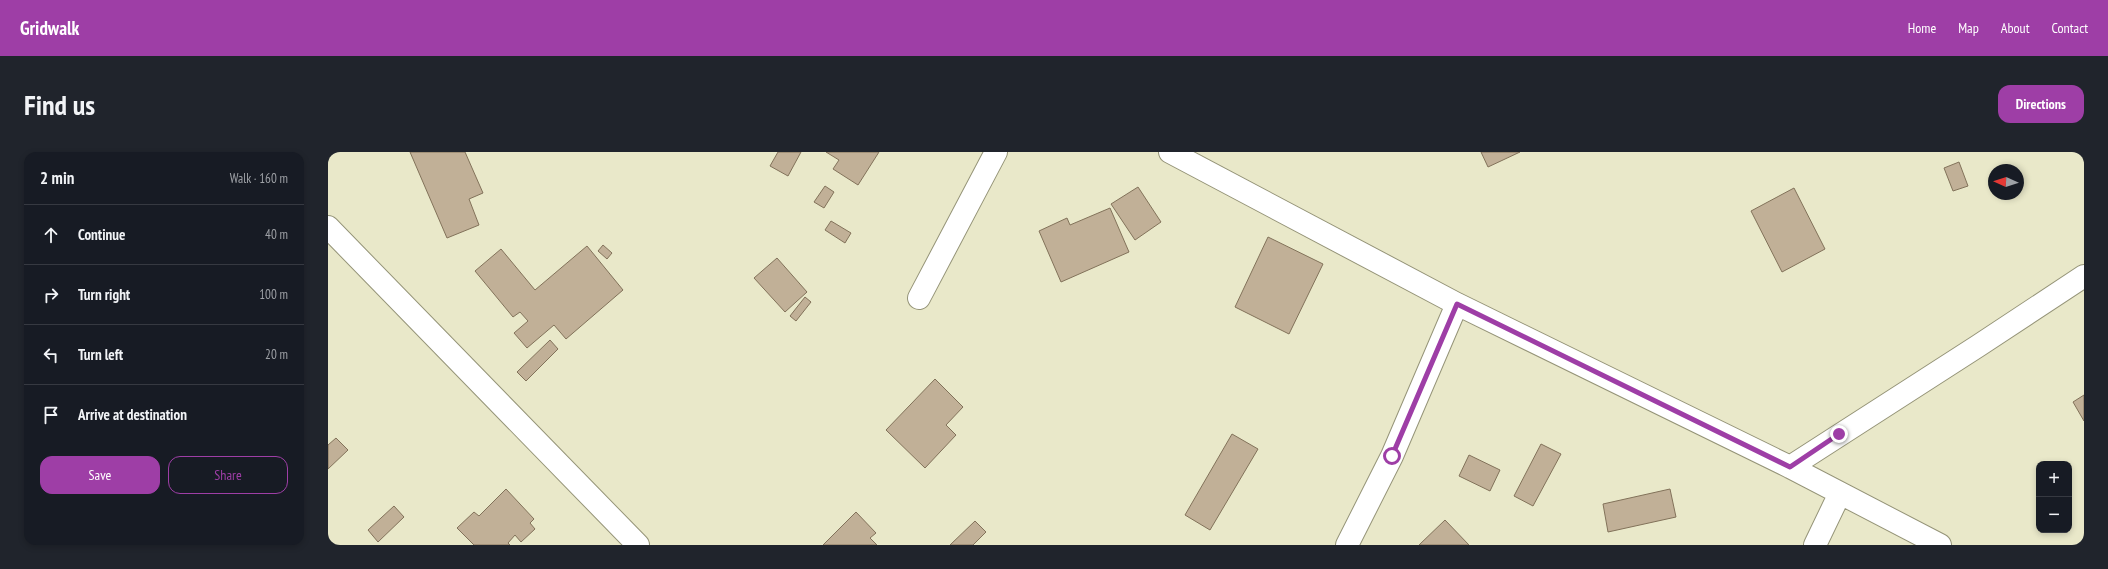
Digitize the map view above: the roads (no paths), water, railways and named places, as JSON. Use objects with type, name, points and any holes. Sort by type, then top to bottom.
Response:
[{"type":"street","points":[[919,298],[996,152]]},
{"type":"street","points":[[1170,152],[1457,304],[1790,467],[1940,545]]},
{"type":"street","points":[[328,226],[638,545]]},
{"type":"street","points":[[1790,467],[2084,276]]},
{"type":"street","points":[[1347,545],[1392,456],[1457,304]]},
{"type":"street","points":[[1815,545],[1840,493]]}]
